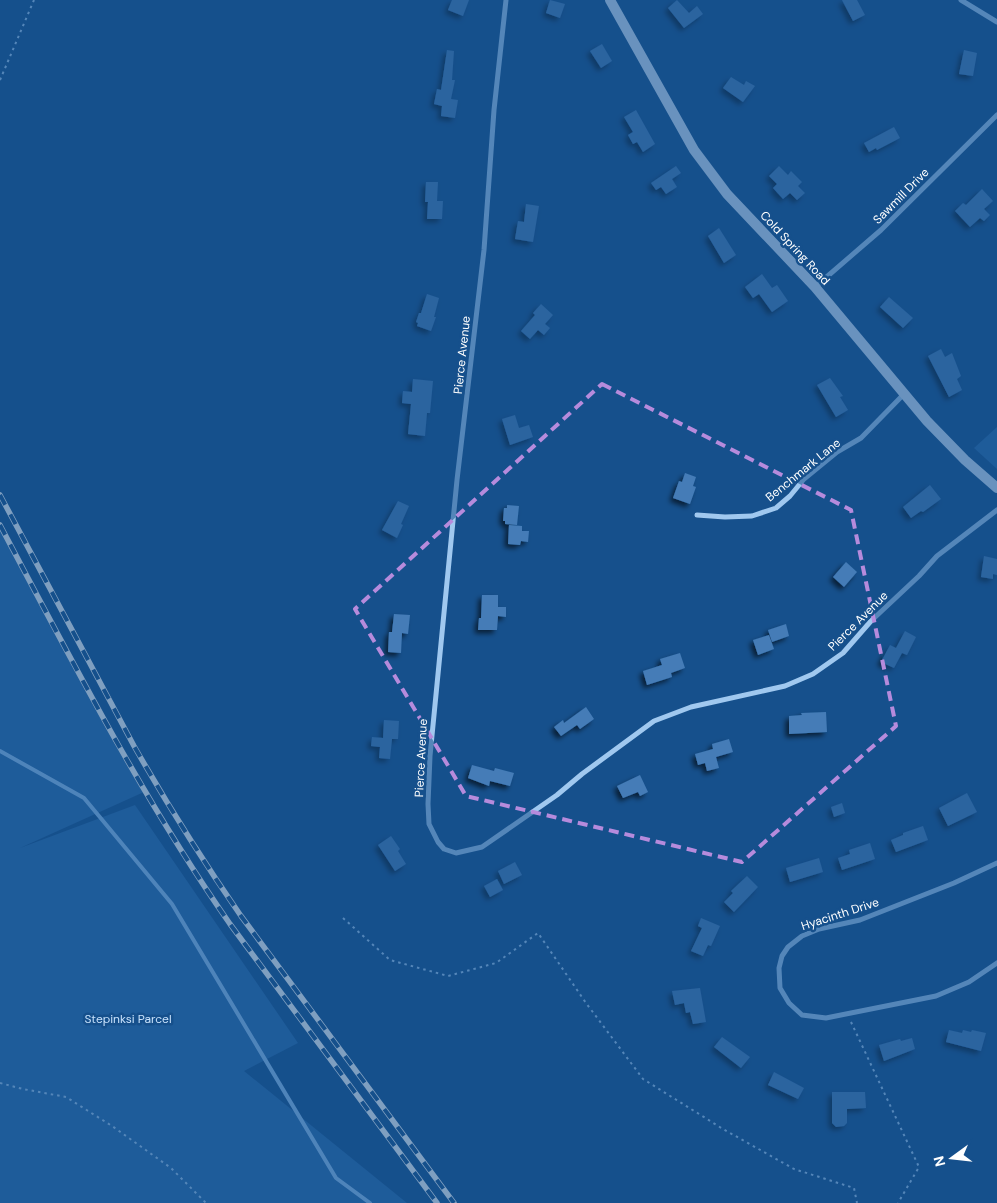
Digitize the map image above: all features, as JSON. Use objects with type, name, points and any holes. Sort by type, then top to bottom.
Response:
[{"type":"street","name":"Pierce Avenue","points":[[506,0],[494,110],[484,250],[457,480],[430,756],[429,824],[438,842],[444,849],[456,853],[482,847],[504,834],[654,722],[691,707],[785,686],[813,674],[843,653],[871,621],[919,576],[937,556],[997,510]]},
{"type":"street","name":"Cold Spring Road","points":[[610,0],[694,150],[727,194],[815,287],[903,395],[965,460],[997,488]]},
{"type":"street","points":[[961,0],[997,22]]},
{"type":"street","name":"Sawmill Drive","points":[[815,287],[881,230],[997,115]]},
{"type":"street","name":"Benchmark Lane","points":[[697,515],[752,516],[776,508],[790,496],[804,479],[837,452],[861,438],[903,395]]},
{"type":"street","name":"Hyacinth Drive","points":[[997,863],[954,883],[860,920],[819,929],[802,936],[788,947],[782,956],[779,968],[780,988],[789,1003],[802,1015],[826,1018],[936,996],[968,982],[997,963]]},
{"type":"path","points":[[0,80],[34,0]]},
{"type":"path","points":[[344,918],[390,960],[448,976],[496,963],[538,933],[586,1003],[643,1079],[723,1129],[794,1169],[854,1188],[857,1203]]},
{"type":"path","points":[[848,1014],[920,1167],[898,1203]]},
{"type":"path","points":[[0,1083],[66,1097],[112,1126],[171,1168],[206,1203]]},
{"type":"highlighted area","points":[[602,384],[851,510],[896,726],[742,862],[466,796],[355,609]]},
{"type":"green space","points":[[997,427],[997,469],[974,448]]},
{"type":"green space","name":"Stepinksi Parcel","points":[[0,522],[144,792],[20,848],[135,805],[298,1043],[244,1071],[407,1203],[0,1203]]},
{"type":"building","points":[[452,0],[469,0],[463,16],[448,10]]},
{"type":"building","points":[[550,0],[565,4],[560,18],[546,13]]},
{"type":"building","points":[[677,0],[689,13],[697,6],[703,14],[684,28],[668,8]]},
{"type":"building","points":[[842,0],[857,0],[865,15],[853,21]]},
{"type":"building","points":[[602,44],[612,61],[601,68],[590,51]]},
{"type":"building","points":[[447,50],[454,51],[452,80],[455,80],[451,99],[458,100],[455,118],[441,116],[442,106],[434,104],[437,89],[441,90]]},
{"type":"building","points":[[964,50],[977,53],[973,76],[959,74]]},
{"type":"building","points":[[731,77],[744,85],[746,81],[755,86],[743,102],[723,88]]},
{"type":"building","points":[[636,110],[655,144],[643,152],[637,142],[633,144],[628,135],[633,132],[624,117]]},
{"type":"building","points":[[894,127],[900,138],[869,152],[864,143]]},
{"type":"building","points":[[676,166],[681,173],[672,179],[677,187],[666,194],[661,187],[656,190],[651,183]]},
{"type":"building","points":[[779,166],[788,175],[791,171],[802,182],[798,186],[805,193],[797,200],[790,193],[783,199],[773,188],[777,184],[769,176]]},
{"type":"building","points":[[426,182],[438,182],[437,201],[443,201],[442,219],[427,219],[428,202],[425,202]]},
{"type":"building","points":[[982,189],[993,201],[984,209],[990,215],[984,221],[980,218],[970,227],[955,211],[963,203],[966,205]]},
{"type":"building","points":[[526,204],[539,206],[533,242],[515,239],[518,221],[524,222]]},
{"type":"building","points":[[719,228],[736,255],[724,263],[708,236]]},
{"type":"building","points":[[762,274],[772,288],[777,285],[788,301],[772,312],[759,294],[753,298],[745,287]]},
{"type":"building","points":[[427,294],[439,298],[434,317],[436,317],[431,331],[417,326],[418,323],[416,322]]},
{"type":"building","points":[[889,297],[913,318],[903,328],[880,307]]},
{"type":"building","points":[[541,304],[553,315],[545,324],[550,328],[544,335],[538,330],[530,339],[521,331],[535,315],[533,313]]},
{"type":"building","points":[[941,349],[945,357],[952,353],[961,376],[957,379],[962,390],[949,397],[928,356]]},
{"type":"building","points":[[830,378],[843,396],[840,397],[848,410],[836,417],[817,385]]},
{"type":"building","points":[[413,379],[433,381],[430,413],[427,413],[425,436],[408,434],[411,404],[402,403],[403,391],[412,392]]},
{"type":"building","points":[[515,415],[519,428],[529,425],[533,437],[510,445],[502,419]]},
{"type":"building","points":[[685,473],[696,477],[693,486],[696,487],[690,504],[673,498],[679,481],[682,482]]},
{"type":"building","points":[[930,485],[941,499],[911,518],[903,507]]},
{"type":"building","points":[[398,501],[409,506],[397,538],[382,530]]},
{"type":"building","points":[[507,505],[519,506],[517,525],[505,524],[505,521],[503,521],[504,508],[507,508]]},
{"type":"building","points":[[509,525],[522,526],[522,531],[529,531],[528,542],[521,541],[520,545],[508,544]]},
{"type":"building","points":[[984,556],[997,559],[997,575],[993,574],[993,579],[981,577]]},
{"type":"building","points":[[846,562],[857,572],[844,587],[833,577]]},
{"type":"building","points":[[482,595],[498,595],[498,607],[506,607],[506,617],[498,616],[497,630],[478,630],[479,618],[481,618]]},
{"type":"building","points":[[394,614],[410,615],[408,634],[402,633],[401,653],[388,652],[389,632],[392,632]]},
{"type":"building","points":[[786,624],[789,636],[772,642],[768,630]]},
{"type":"building","points":[[905,631],[916,637],[907,655],[902,653],[894,668],[881,662],[890,645],[896,648]]},
{"type":"building","points":[[769,635],[774,649],[758,655],[753,640]]},
{"type":"building","points":[[680,653],[685,668],[671,673],[672,677],[647,685],[643,671],[662,665],[660,659]]},
{"type":"building","points":[[586,707],[594,719],[580,729],[577,725],[561,736],[554,727],[563,720],[564,723]]},
{"type":"building","points":[[826,712],[827,732],[789,734],[789,716],[802,715],[801,713]]},
{"type":"building","points":[[384,720],[399,721],[398,739],[392,739],[390,759],[379,758],[380,747],[371,746],[372,737],[383,738]]},
{"type":"building","points":[[729,739],[733,752],[716,757],[719,768],[707,771],[705,763],[698,765],[695,754],[713,749],[712,744]]},
{"type":"building","points":[[472,765],[494,771],[495,768],[514,773],[510,786],[490,781],[489,786],[468,778]]},
{"type":"building","points":[[640,775],[648,792],[640,796],[638,792],[623,798],[617,786]]},
{"type":"building","points":[[967,793],[977,812],[948,826],[939,808]]},
{"type":"building","points":[[842,803],[845,813],[834,817],[831,807]]},
{"type":"building","points":[[923,826],[928,840],[896,852],[891,840],[903,835],[903,833]]},
{"type":"building","points":[[391,836],[400,849],[398,851],[406,864],[395,871],[378,845]]},
{"type":"building","points":[[870,843],[875,859],[842,870],[838,858],[850,854],[849,850]]},
{"type":"building","points":[[819,858],[823,872],[790,882],[786,868]]},
{"type":"building","points":[[515,862],[522,875],[504,884],[498,871]]},
{"type":"building","points":[[747,876],[758,887],[734,912],[724,902],[733,893],[731,891]]},
{"type":"building","points":[[497,879],[503,890],[490,897],[484,886]]},
{"type":"building","points":[[701,918],[720,926],[711,946],[708,945],[703,956],[691,951],[702,928],[698,926]]},
{"type":"building","points":[[700,988],[706,1022],[693,1024],[690,1012],[686,1013],[684,1003],[675,1005],[672,991]]},
{"type":"building","points":[[949,1030],[962,1033],[963,1030],[971,1032],[972,1030],[986,1033],[981,1051],[946,1042]]},
{"type":"building","points":[[722,1037],[750,1057],[741,1068],[714,1047]]},
{"type":"building","points":[[912,1038],[915,1049],[884,1061],[879,1045],[900,1039],[901,1041]]},
{"type":"building","points":[[774,1072],[804,1088],[798,1099],[768,1085]]},
{"type":"building","points":[[832,1092],[865,1092],[866,1108],[847,1109],[847,1123],[844,1126],[836,1127],[832,1123]]},
{"type":"waterway","points":[[0,751],[84,798],[172,904],[336,1178],[370,1203]]},
{"type":"railway","points":[[0,495],[134,746],[199,853],[241,916],[454,1203]]},
{"type":"railway","points":[[0,525],[109,728],[167,828],[230,924],[437,1203]]}]
